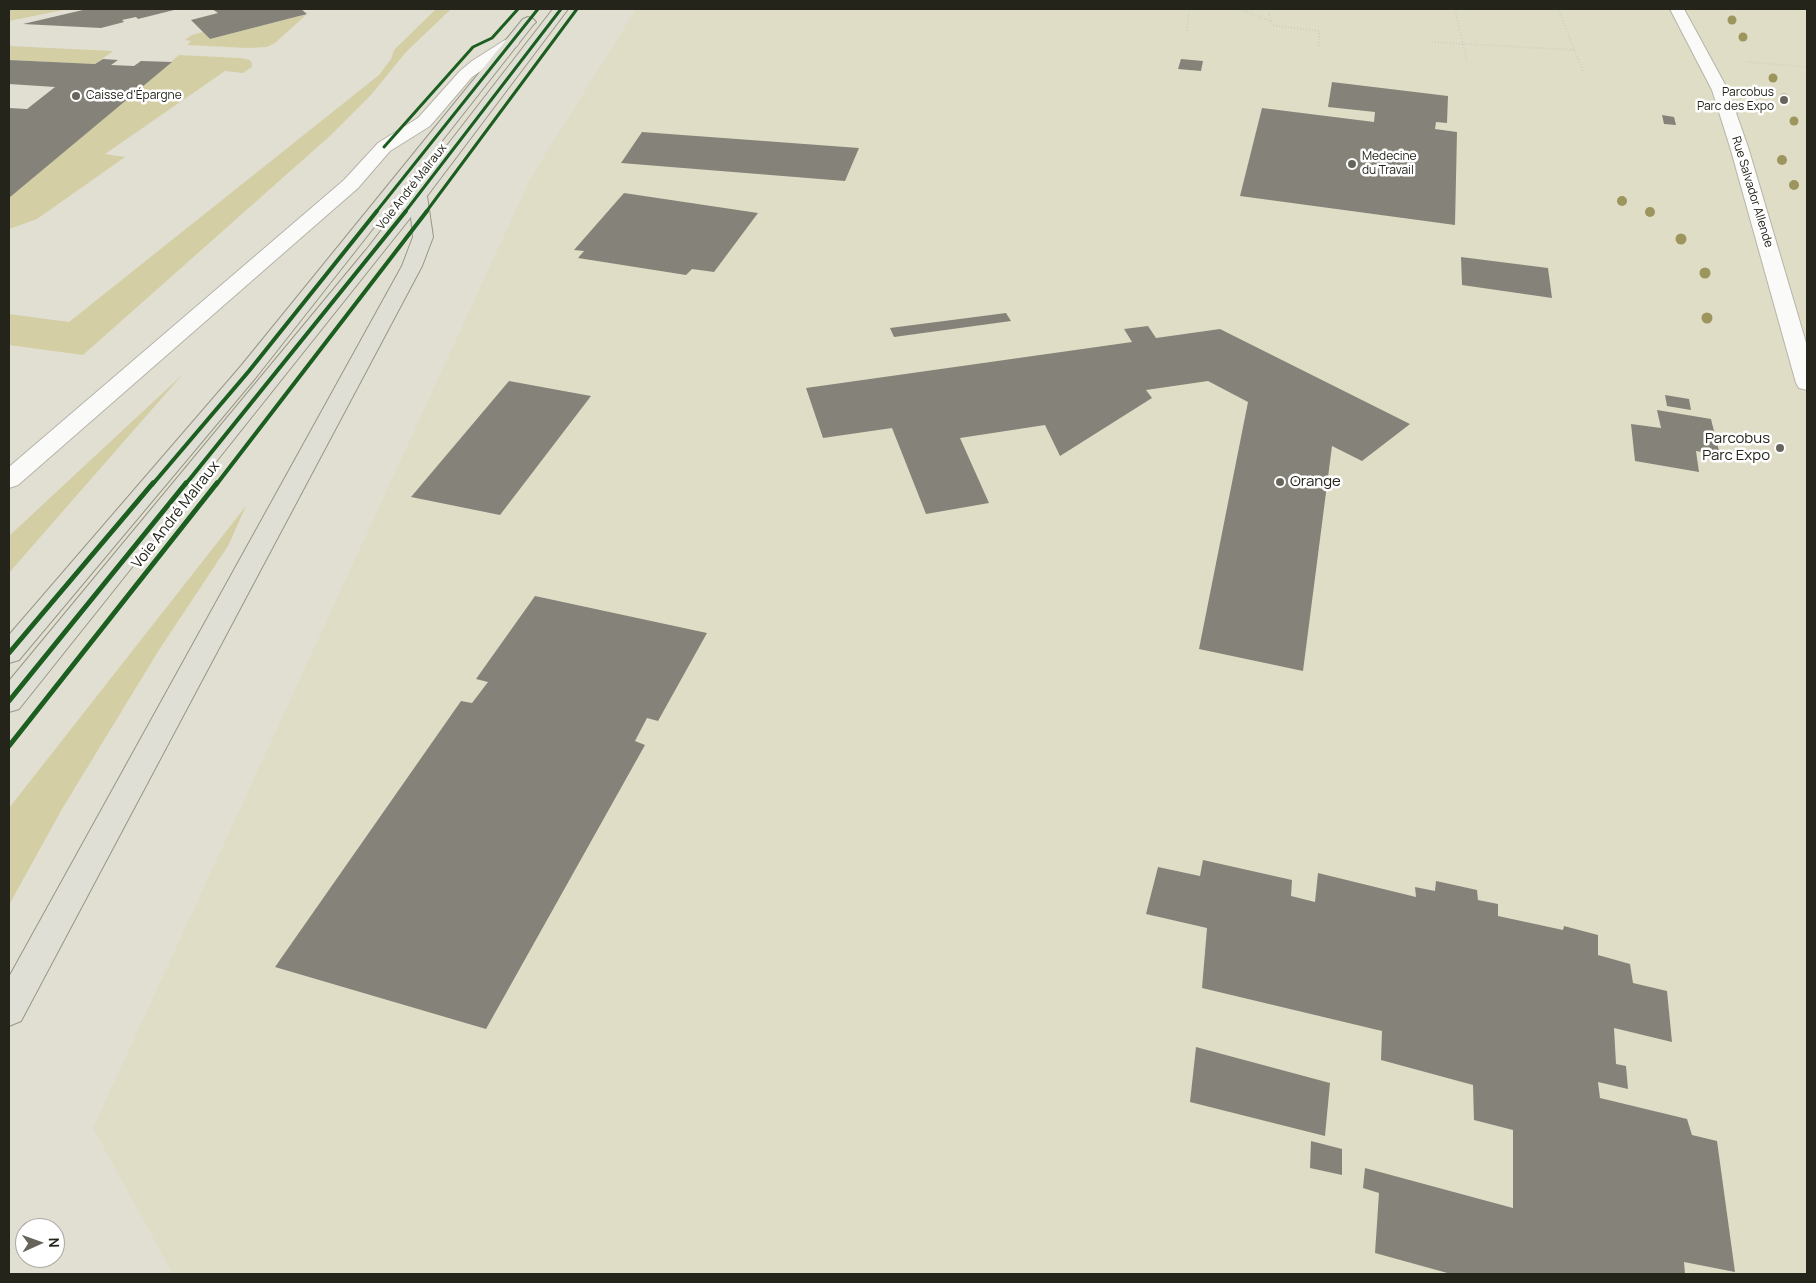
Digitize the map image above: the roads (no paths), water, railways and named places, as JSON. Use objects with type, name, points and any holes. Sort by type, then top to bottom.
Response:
[{"type":"main road","name":"Voie André Malraux","points":[[9,653],[249,371],[538,9]]},
{"type":"main road","name":"Voie André Malraux","points":[[9,701],[418,196],[561,9]]},
{"type":"main road","points":[[9,1010],[412,266],[423,237],[418,196]]},
{"type":"street","name":"Rue Salvador Allende","points":[[1677,9],[1720,90],[1739,147],[1807,383]]},
{"type":"street","points":[[9,480],[351,184],[384,147],[424,122],[472,69],[511,43]]},
{"type":"place","name":"Caisse d'Épargne","points":[[76,96]]},
{"type":"place","name":"Parcobus Parc des Expo","points":[[1784,100]]},
{"type":"place","name":"Medecine du Travail","points":[[1352,164]]},
{"type":"place","name":"Parcobus Parc Expo","points":[[1780,448]]},
{"type":"place","name":"Orange","points":[[1280,482]]}]
